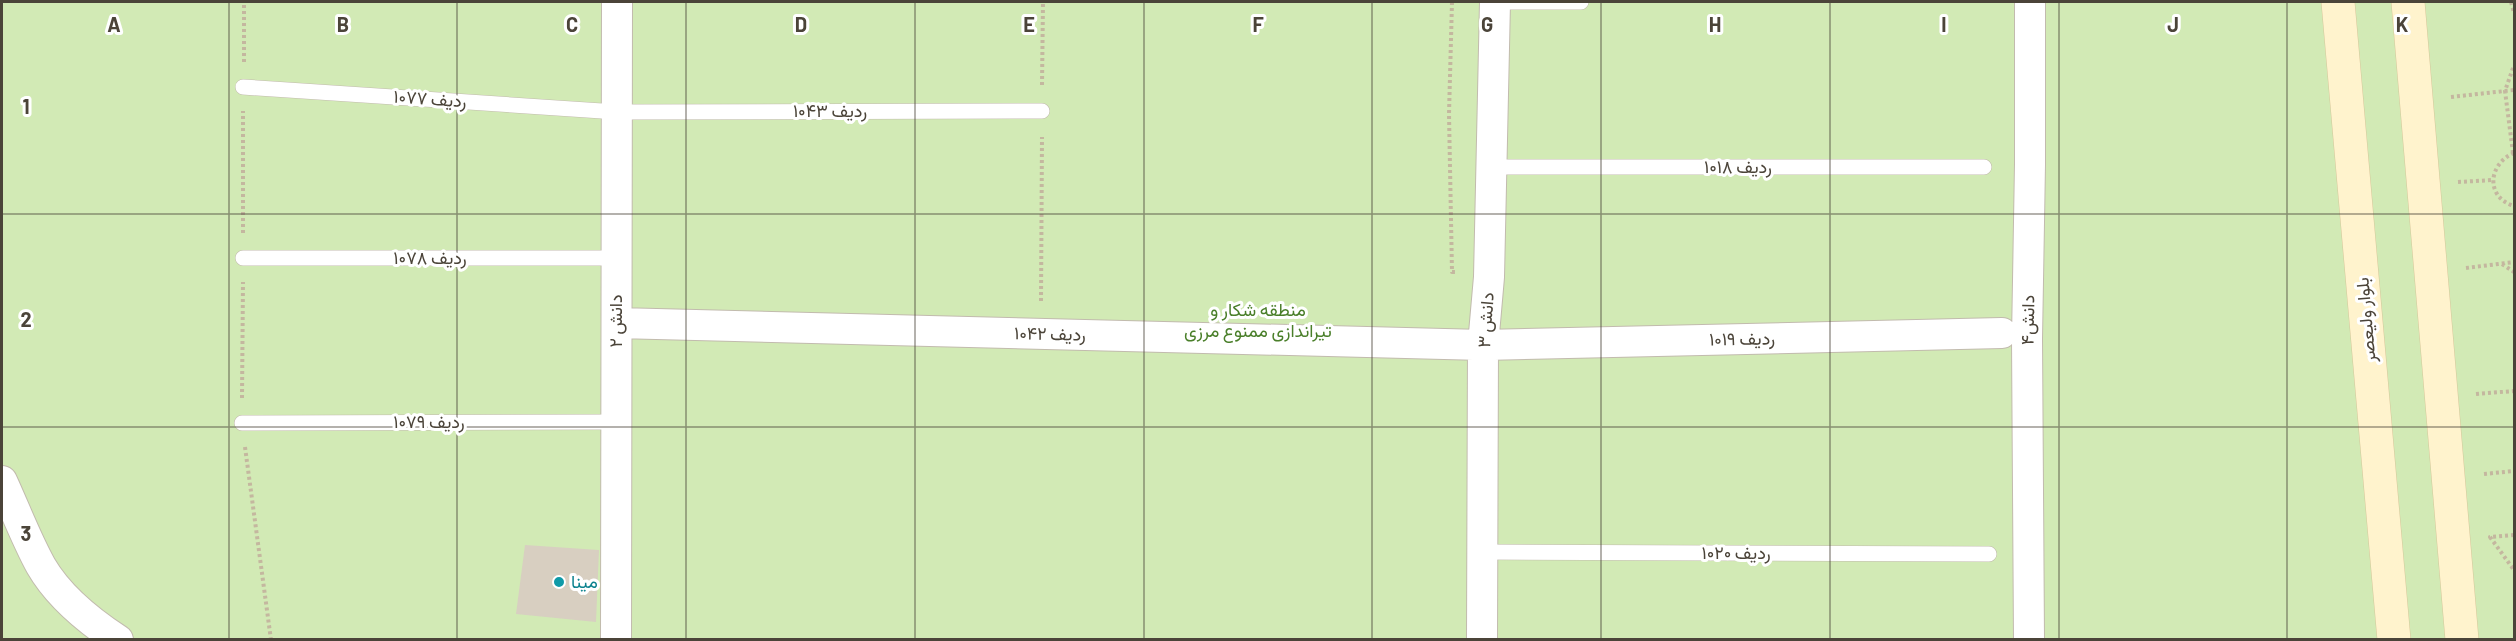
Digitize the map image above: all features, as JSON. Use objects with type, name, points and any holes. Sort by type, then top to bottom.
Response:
[{"type":"street","name":"دانش ۲","points":[[616,639],[617,2]]},
{"type":"street","name":"دانش ۳","points":[[1482,639],[1483,345],[1489,277],[1494,2]]},
{"type":"street","name":"دانش۴","points":[[2029,639],[2030,2]]},
{"type":"street","name":"بلوار ولیعصر","points":[[2338,2],[2394,639]]},
{"type":"street","points":[[2408,2],[2462,639]]},
{"type":"street","name":"ردیف ۱۰۴۲","points":[[616,323],[1483,345]]},
{"type":"street","name":"ردیف ۱۰۱۹","points":[[1483,345],[2002,333]]},
{"type":"street","points":[[2,482],[42,568],[79,610],[94,624],[118,639]]},
{"type":"lane","points":[[1494,2],[1581,2]]},
{"type":"lane","name":"ردیف ۱۰۷۷","points":[[243,87],[617,112]]},
{"type":"lane","name":"ردیف ۱۰۴۳","points":[[617,112],[1042,111]]},
{"type":"lane","name":"ردیف ۱۰۱۸","points":[[1491,166],[1984,167]]},
{"type":"lane","name":"ردیف ۱۰۷۸","points":[[243,258],[617,258]]},
{"type":"lane","name":"ردیف ۱۰۷۹","points":[[242,423],[616,422]]},
{"type":"lane","name":"ردیف ۱۰۲۰","points":[[1483,552],[1989,554]]},
{"type":"path","points":[[244,2],[242,423],[271,639]]},
{"type":"path","points":[[1041,334],[1043,2]]},
{"type":"path","points":[[1452,2],[1449,114],[1452,272],[1489,277]]},
{"type":"path","points":[[2511,2],[2514,13]]},
{"type":"path","points":[[2514,65],[2505,91],[2514,153],[2503,159],[2496,168],[2493,180],[2500,198],[2514,206]]},
{"type":"path","points":[[2450,98],[2514,90]]},
{"type":"path","points":[[2457,183],[2493,180]]},
{"type":"path","points":[[2465,268],[2514,262]]},
{"type":"path","points":[[2502,264],[2514,272]]},
{"type":"path","points":[[2476,394],[2514,390]]},
{"type":"path","points":[[2484,474],[2514,471]]},
{"type":"path","points":[[2514,535],[2490,537],[2514,570]]},
{"type":"green space","name":"منطقه شکار و تیراندازی ممنوع مرزی","points":[[2,2],[2514,2],[2514,639],[2,639]]},
{"type":"building","name":"مینا","points":[[525,545],[599,550],[596,622],[516,614]]},
{"type":"place","name":"مینا","points":[[559,582]]}]
